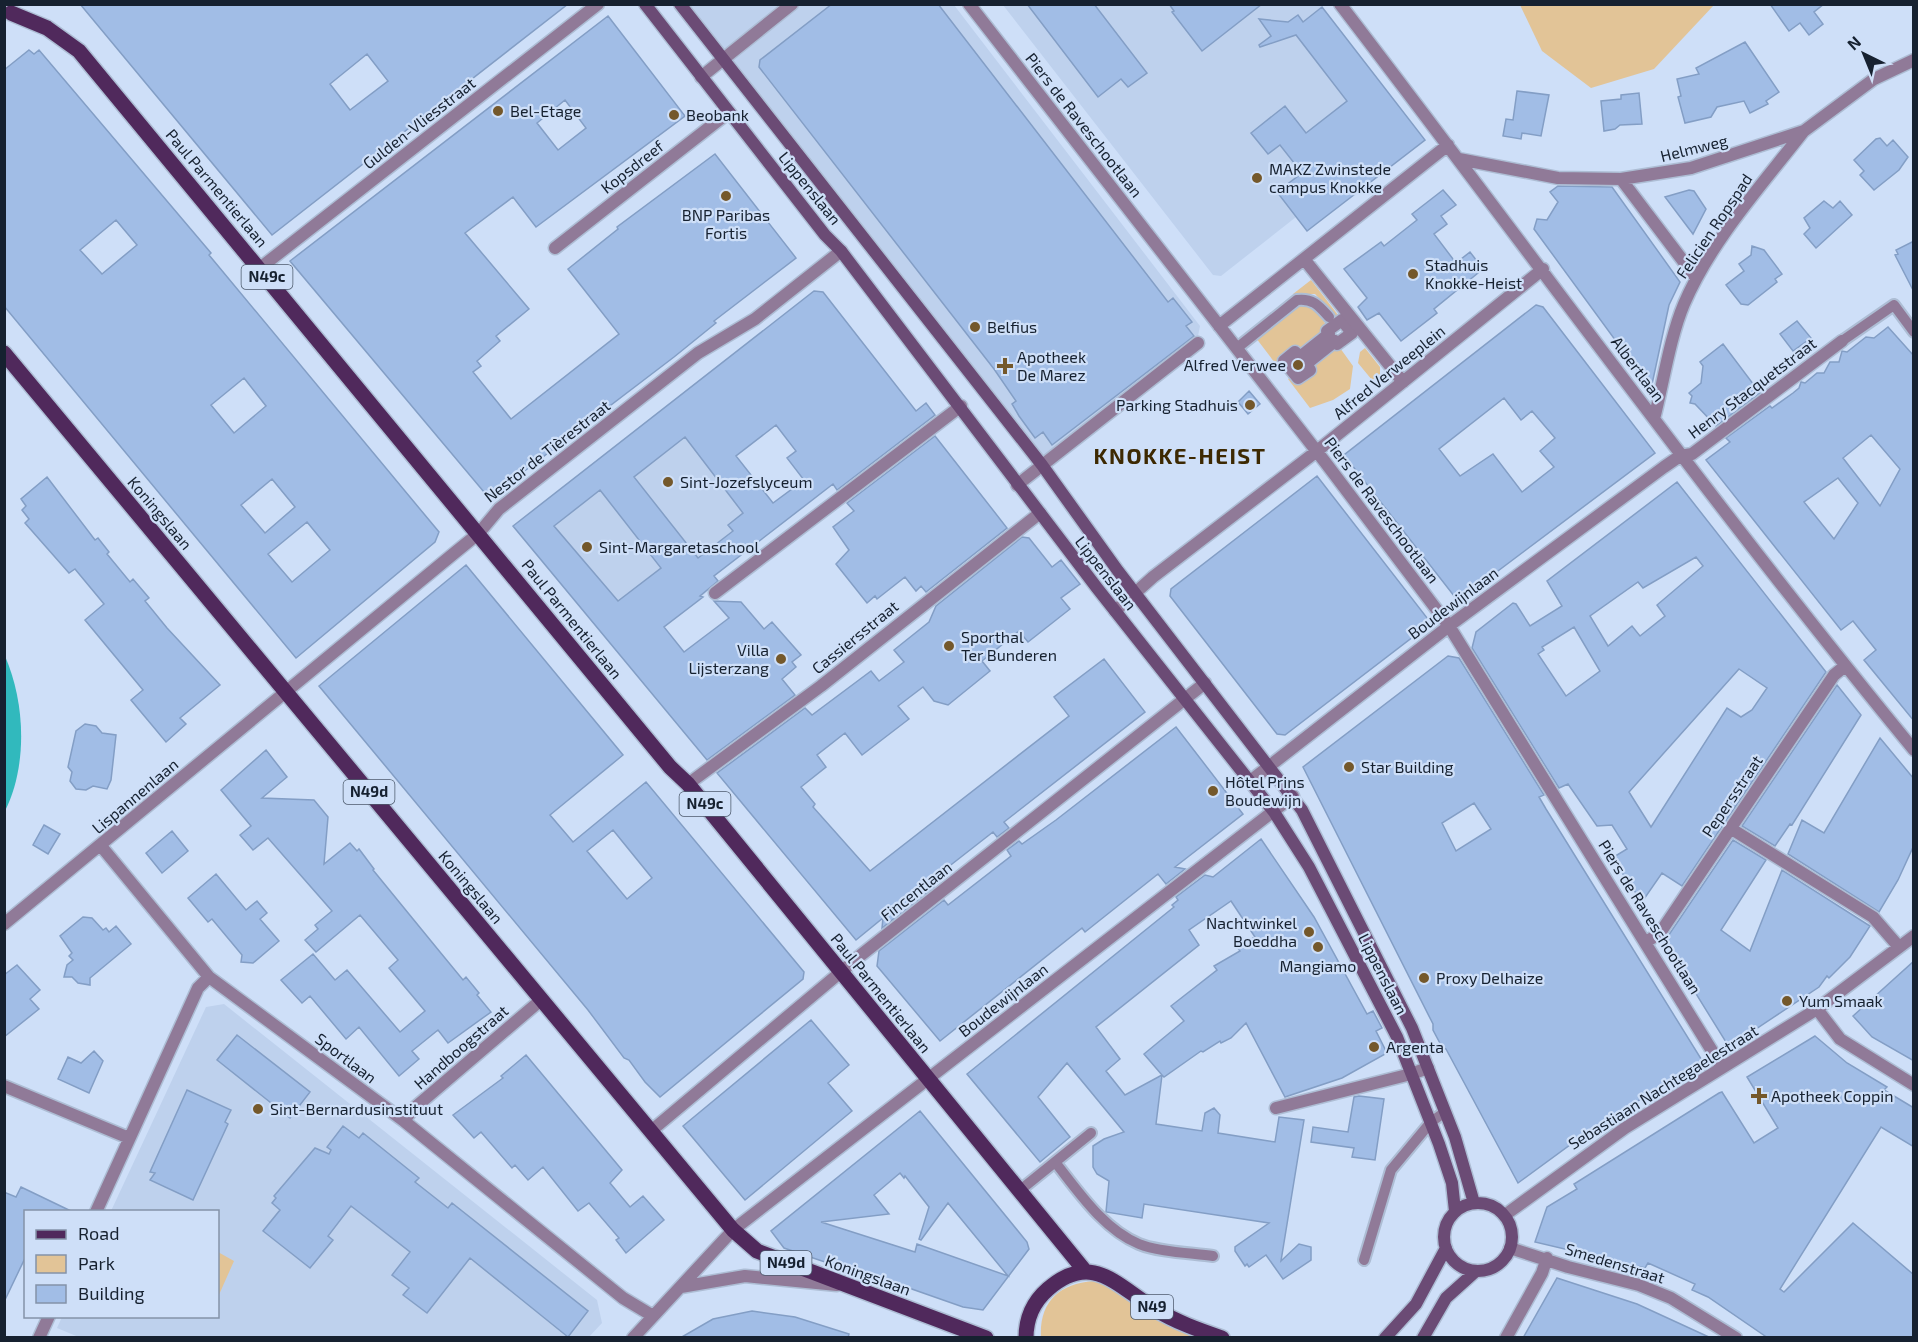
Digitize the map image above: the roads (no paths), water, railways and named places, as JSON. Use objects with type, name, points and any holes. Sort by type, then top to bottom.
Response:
[{"type":"main road","name":"Lippenslaan","points":[[645,4],[825,235],[841,250],[961,406],[1017,485],[1274,812],[1309,867],[1397,1037],[1431,1122],[1452,1183],[1455,1211]]},
{"type":"main road","name":"Lippenslaan","points":[[680,4],[1042,465],[1135,593],[1293,796],[1412,1028],[1445,1112],[1474,1203]]},
{"type":"main road","name":"Paul Parmentierlaan","points":[[9,14],[48,28],[79,51],[670,767],[688,784],[1085,1271]]},
{"type":"main road","name":"Koningslaan","points":[[4,354],[733,1230],[757,1251],[986,1338]]},
{"type":"main road","points":[[1474,1203],[1491,1205],[1505,1215],[1510,1226],[1510,1248],[1496,1266],[1476,1271],[1463,1268],[1453,1260],[1446,1248],[1445,1229],[1455,1211],[1474,1203]]},
{"type":"main road","points":[[1385,1338],[1416,1304],[1446,1248]]},
{"type":"main road","points":[[1026,1338],[1026,1328],[1034,1303],[1041,1295],[1070,1274],[1085,1271]]},
{"type":"main road","name":"N49","points":[[1085,1271],[1109,1276],[1179,1323],[1222,1338]]},
{"type":"main road","points":[[1423,1338],[1446,1298],[1476,1271]]},
{"type":"street","name":"Gulden-Vliesstraat","points":[[260,268],[598,4]]},
{"type":"street","points":[[701,77],[792,4]]},
{"type":"street","name":"Piers de Raveschootlaan","points":[[969,4],[1317,451],[1449,626],[1722,1067]]},
{"type":"street","name":"Albertlaan","points":[[1340,4],[1543,269],[1680,456],[1914,750]]},
{"type":"street","name":"Helmweg","points":[[1458,159],[1558,178],[1621,179],[1690,168],[1804,131],[1874,79],[1914,60]]},
{"type":"street","name":"Kopsdreef","points":[[555,248],[729,112]]},
{"type":"street","name":"Felicien Ropspad","points":[[1654,419],[1683,307],[1696,278],[1742,209],[1804,131]]},
{"type":"street","points":[[1219,326],[1448,145]]},
{"type":"street","points":[[1621,179],[1696,278]]},
{"type":"street","name":"Nestor de Tièrestraat","points":[[286,692],[479,533],[499,509],[680,368],[755,319],[841,250]]},
{"type":"street","points":[[1304,259],[1403,382]]},
{"type":"street","name":"Alfred Verweeplein","points":[[1115,611],[1543,269]]},
{"type":"street","points":[[1342,320],[1347,326],[1336,340],[1302,361],[1301,369],[1291,370],[1284,361],[1295,352],[1300,357],[1329,334],[1327,331],[1342,320]]},
{"type":"street","name":"Henry Stacquetstraat","points":[[1680,456],[1692,454],[1842,341]]},
{"type":"street","points":[[1017,485],[1198,342]]},
{"type":"street","points":[[715,593],[961,406]]},
{"type":"street","name":"Boudewijnlaan","points":[[1249,782],[1449,626],[1680,456]]},
{"type":"street","name":"Cassiersstraat","points":[[688,784],[821,686],[1040,513]]},
{"type":"street","name":"Pepersstraat","points":[[1646,942],[1660,933],[1834,675],[1845,666]]},
{"type":"street","name":"Fincentlaan","points":[[651,1131],[842,971],[1205,683]]},
{"type":"street","name":"Lispannenlaan","points":[[4,924],[286,692]]},
{"type":"street","name":"Boudewijnlaan","points":[[633,1338],[733,1230],[1293,796]]},
{"type":"street","points":[[1730,828],[1873,917],[1899,947]]},
{"type":"street","name":"Sportlaan","points":[[101,846],[209,977],[404,1121],[623,1299],[652,1316]]},
{"type":"street","name":"Sebastiaan Nachtegaelestraat","points":[[1505,1215],[1590,1150],[1817,1009],[1914,936]]},
{"type":"street","points":[[97,1210],[198,988],[209,977]]},
{"type":"street","name":"Handboogstraat","points":[[404,1121],[412,1110],[541,1000]]},
{"type":"street","points":[[1817,1009],[1840,1039],[1914,1085]]},
{"type":"street","points":[[1276,1108],[1428,1068]]},
{"type":"street","points":[[4,1086],[129,1138]]},
{"type":"street","name":"Smedenstraat","points":[[1510,1248],[1547,1258],[1568,1267],[1639,1285],[1671,1298],[1736,1338]]},
{"type":"street","points":[[1506,1338],[1542,1273],[1547,1258]]},
{"type":"street","points":[[681,1287],[745,1276],[845,1286]]},
{"type":"street","points":[[39,1338],[49,1318]]},
{"type":"lane","points":[[1237,348],[1297,300],[1308,299],[1317,304],[1329,317]]},
{"type":"lane","points":[[1842,341],[1894,305],[1914,332]]},
{"type":"lane","points":[[1364,1260],[1391,1170],[1431,1122],[1445,1112]]},
{"type":"lane","points":[[1019,1191],[1091,1133]]},
{"type":"lane","points":[[1055,1162],[1089,1204],[1113,1227],[1139,1244],[1213,1256]]},
{"type":"place","name":"Bel-Etage","points":[[498,111]]},
{"type":"place","name":"Beobank","points":[[674,115]]},
{"type":"place","name":"MAKZ Zwinstede campus Knokke","points":[[1257,178]]},
{"type":"place","name":"BNP Paribas Fortis","points":[[726,196]]},
{"type":"place","name":"Stadhuis Knokke-Heist","points":[[1413,274]]},
{"type":"place","name":"Belfius","points":[[975,327]]},
{"type":"place","name":"Alfred Verwee","points":[[1298,365]]},
{"type":"place","name":"Apotheek De Marez","points":[[1005,366]]},
{"type":"place","name":"Parking Stadhuis","points":[[1250,405]]},
{"type":"place","name":"Sint-Jozefslyceum","points":[[668,482]]},
{"type":"place","name":"Sint-Margaretaschool","points":[[587,547]]},
{"type":"place","name":"Sporthal Ter Bunderen","points":[[949,646]]},
{"type":"place","name":"Villa Lijsterzang","points":[[781,659]]},
{"type":"place","name":"Star Building","points":[[1349,767]]},
{"type":"place","name":"Hôtel Prins Boudewijn","points":[[1213,791]]},
{"type":"place","name":"Nachtwinkel Boeddha","points":[[1309,932]]},
{"type":"place","name":"Mangiamo","points":[[1318,947]]},
{"type":"place","name":"Proxy Delhaize","points":[[1424,978]]},
{"type":"place","name":"Yum Smaak","points":[[1787,1001]]},
{"type":"place","name":"Argenta","points":[[1374,1047]]},
{"type":"place","name":"Apotheek Coppin","points":[[1759,1096]]},
{"type":"place","name":"Sint-Bernardusinstituut","points":[[258,1109]]},
{"type":"district","name":"KNOKKE-HEIST","points":[[1180,456]]}]
